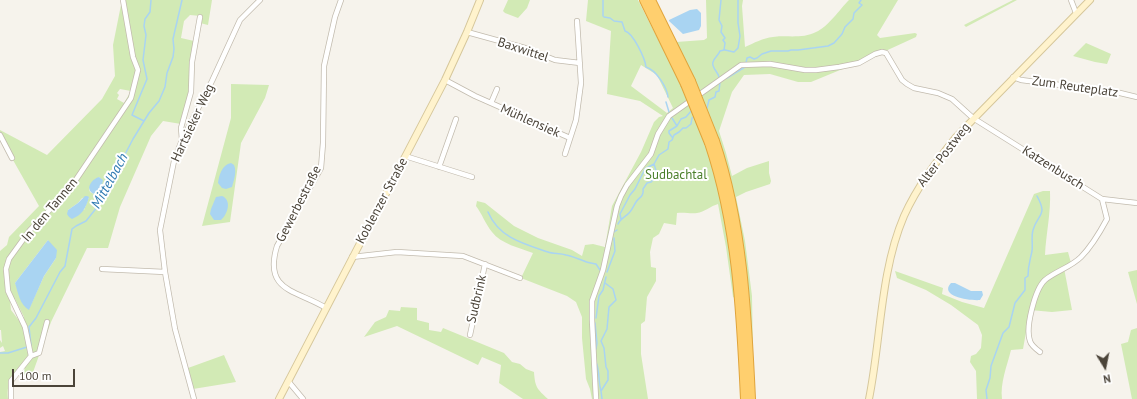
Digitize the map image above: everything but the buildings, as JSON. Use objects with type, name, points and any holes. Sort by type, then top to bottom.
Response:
[{"type":"highway","points":[[644,0],[688,83]]},
{"type":"highway","points":[[651,0],[688,83],[726,179],[739,240],[747,313],[751,399]]},
{"type":"highway","points":[[712,142],[734,248],[741,315],[745,399]]},
{"type":"street","name":"In den Tannen","points":[[31,356],[31,348],[28,342],[25,327],[8,291],[6,269],[9,259],[30,230],[69,190],[131,98],[138,70],[133,57],[123,0]]},
{"type":"street","name":"Hartsieker Weg","points":[[194,399],[175,329],[165,272],[160,230],[174,161],[182,140],[212,81],[240,20],[260,0]]},
{"type":"street","name":"Gewerbestraße","points":[[326,308],[285,288],[279,282],[274,270],[274,258],[277,246],[321,168],[323,143],[324,66],[335,17],[341,0]]},
{"type":"street","name":"Koblenzer Straße","points":[[279,399],[445,80],[480,0]]},
{"type":"street","points":[[1071,0],[1076,13]]},
{"type":"street","name":"Alter Postweg","points":[[869,399],[888,272],[900,228],[918,188],[938,158],[973,118],[1090,0]]},
{"type":"street","points":[[182,140],[181,128],[190,92],[192,62],[200,17]]},
{"type":"street","name":"Mühlensiek","points":[[565,154],[576,120],[581,83],[577,21]]},
{"type":"street","name":"Baxwittel","points":[[467,32],[525,48],[555,60],[580,63]]},
{"type":"street","name":"Katzenbusch","points":[[596,399],[592,301],[603,270],[617,206],[621,196],[651,154],[658,134],[669,116],[741,65],[770,64],[804,70],[816,70],[839,67],[859,62],[882,52],[886,54],[902,80],[907,84],[914,88],[938,93],[952,99],[973,118],[1102,199],[1137,203]]},
{"type":"street","name":"Zum Reuteplatz","points":[[1013,77],[1021,80],[1116,92],[1137,97]]},
{"type":"street","name":"Mühlensiek","points":[[445,80],[475,96],[570,138]]},
{"type":"street","name":"Mühlensiek","points":[[491,103],[497,89]]},
{"type":"street","points":[[439,167],[456,119]]},
{"type":"street","points":[[0,135],[12,158]]},
{"type":"street","points":[[405,156],[472,177]]},
{"type":"street","points":[[1040,352],[1030,341],[1029,335],[1034,298],[1044,280],[1065,269],[1081,257],[1102,230],[1107,219],[1102,199]]},
{"type":"street","points":[[352,257],[397,252],[463,256],[520,278]]},
{"type":"street","name":"Sudbrink","points":[[470,334],[485,264]]},
{"type":"street","points":[[102,269],[165,272]]},
{"type":"street","points":[[11,399],[11,381],[31,356],[39,353],[48,322]]},
{"type":"street","points":[[288,381],[303,399]]},
{"type":"green space","points":[[122,0],[212,0],[208,25],[200,23],[201,16],[190,15],[184,21],[181,38],[194,41],[189,93],[181,124],[163,121],[151,136],[120,207],[108,248],[87,248],[51,322],[32,375],[14,376],[8,387],[8,399],[0,399],[0,352],[5,351],[3,346],[0,348],[0,340],[2,343],[0,330],[0,251],[7,245],[9,237],[39,206],[0,137],[0,130],[47,155],[102,99],[115,76],[113,45]],"holes":[[[120,89],[131,91],[124,103],[117,99],[119,95],[117,93]],[[99,177],[102,180],[99,190],[94,194],[90,192],[89,189]],[[89,197],[84,210],[68,210],[82,198]],[[48,240],[56,258],[44,276],[29,309],[15,283]],[[15,299],[24,317],[21,323],[11,310],[10,300]]]},
{"type":"green space","points":[[508,0],[530,0],[527,8],[518,18],[503,11]]},
{"type":"green space","name":"Sudbachtal","points":[[588,0],[638,0],[682,86],[701,95],[676,42],[704,40],[707,38],[706,0],[743,0],[742,6],[745,47],[769,38],[779,36],[801,36],[816,32],[829,22],[849,0],[898,0],[877,35],[880,38],[915,33],[917,34],[916,37],[879,54],[811,82],[798,82],[770,74],[744,75],[732,92],[719,131],[732,176],[747,168],[769,161],[770,184],[736,197],[745,241],[752,296],[753,355],[738,219],[727,166],[719,140],[711,159],[723,206],[729,241],[735,298],[733,297],[718,204],[697,213],[677,213],[676,225],[664,223],[659,234],[653,238],[650,252],[651,267],[656,268],[656,281],[647,297],[645,321],[641,324],[641,354],[648,399],[592,399],[586,379],[582,338],[582,317],[576,302],[567,296],[521,278],[533,253],[500,240],[490,229],[476,206],[477,201],[485,203],[514,226],[538,238],[572,250],[582,256],[585,245],[593,244],[605,247],[612,206],[641,152],[654,122],[659,117],[663,116],[640,101],[607,94],[611,31],[586,21]],"holes":[[[641,65],[657,75],[673,108],[667,113],[631,86]]]},
{"type":"green space","points":[[1013,0],[1017,0],[966,27],[964,25]]},
{"type":"green space","points":[[1086,43],[1111,54],[1107,64],[1073,56]]},
{"type":"green space","points":[[231,84],[269,85],[265,98],[241,143],[230,222],[202,226],[231,118]]},
{"type":"green space","points":[[1043,191],[1050,191],[1050,207],[1045,255],[1068,252],[1071,263],[1064,268],[1072,310],[1052,312],[1030,310],[1023,349],[1011,350],[1003,381],[1002,399],[977,399],[976,371],[970,362],[971,356],[976,354],[981,348],[982,335],[978,325],[951,305],[926,290],[897,278],[895,271],[943,288],[942,294],[962,302],[984,308],[1034,194]]},
{"type":"green space","points":[[1137,270],[1137,304],[1128,272]]},
{"type":"green space","points":[[401,307],[417,308],[417,320],[429,323],[429,330],[441,332],[443,328],[504,353],[512,362],[520,364],[526,369],[534,372],[537,387],[548,399],[523,399],[499,383],[501,365],[482,357],[478,365],[397,326],[364,337],[375,322],[386,317],[389,310],[400,311]]},
{"type":"green space","points":[[1137,328],[1137,399],[1132,399],[1121,344],[1128,342],[1131,330]]},
{"type":"green space","points":[[224,355],[236,382],[193,389],[188,368]]},
{"type":"water","points":[[697,9],[701,13],[701,26],[699,30],[683,34],[669,21],[690,10]]},
{"type":"water","points":[[231,163],[234,165],[235,170],[232,187],[226,189],[222,188],[218,183],[220,174],[225,166]]},
{"type":"water","points":[[99,177],[103,180],[103,182],[94,194],[91,192],[89,187],[96,178]]},
{"type":"water","points":[[85,196],[89,197],[85,208],[81,213],[72,219],[67,214],[68,210]]},
{"type":"water","points":[[222,196],[228,204],[226,214],[221,220],[214,220],[210,214],[211,209],[216,197]]},
{"type":"water","points":[[48,240],[57,250],[56,258],[44,276],[29,310],[21,302],[15,283]]},
{"type":"water","points":[[951,283],[955,283],[971,291],[982,291],[983,295],[980,300],[970,300],[952,295],[948,288]]},
{"type":"waterway","points":[[144,121],[132,115],[147,79],[143,60],[146,35],[144,26],[145,19],[150,12],[151,0]]},
{"type":"waterway","name":"Mittelbach","points":[[31,345],[29,327],[36,318],[60,272],[65,266],[72,229],[86,221],[98,206],[133,139],[149,113],[159,101],[165,87],[167,73],[173,57],[173,39],[182,0]]},
{"type":"waterway","points":[[603,0],[603,16]]},
{"type":"waterway","points":[[719,77],[713,64],[714,59],[720,51],[724,50],[725,43],[723,40],[725,38],[721,32],[722,26],[719,20],[721,0]]},
{"type":"waterway","points":[[725,50],[734,52],[738,48],[740,36],[738,23],[738,0]]},
{"type":"waterway","points":[[746,63],[747,58],[750,57],[754,59],[771,51],[798,50],[828,46],[834,43],[842,34],[845,27],[853,19],[854,13],[862,5],[859,3],[861,0]]},
{"type":"waterway","points":[[604,17],[622,22],[625,31],[632,36],[638,46],[646,67],[654,72],[660,79],[666,89],[668,97]]},
{"type":"waterway","points":[[727,78],[745,67]]},
{"type":"waterway","points":[[705,109],[707,108],[709,100],[715,97],[716,92],[719,91],[720,82]]},
{"type":"waterway","points":[[666,102],[669,112]]},
{"type":"waterway","points":[[672,137],[669,131],[677,126],[681,119],[686,117],[692,110]]},
{"type":"waterway","points":[[621,219],[620,214],[645,169],[654,164],[659,155],[668,149],[669,142],[672,140],[674,135],[691,124],[692,118],[695,116]]},
{"type":"waterway","points":[[672,118],[677,126]]},
{"type":"waterway","points":[[618,224],[621,219],[630,212],[637,200],[642,195],[643,189],[647,183],[651,182],[656,177],[657,174],[654,164]]},
{"type":"waterway","points":[[987,399],[986,390],[990,378],[991,366],[1003,333],[1009,327],[1015,303],[1025,290],[1025,278],[1028,276],[1032,251],[1032,233],[1042,211],[1042,207],[1037,196]]},
{"type":"waterway","points":[[488,212],[499,228],[513,239],[550,253],[568,255],[596,264],[600,270]]},
{"type":"waterway","points":[[607,272],[615,251],[614,238]]},
{"type":"waterway","points":[[596,318],[599,296],[603,290],[606,277]]},
{"type":"waterway","points":[[602,399],[601,391],[608,380],[608,371],[606,367],[604,348],[601,341],[607,329],[609,307],[616,300],[613,289],[605,283]]},
{"type":"waterway","points":[[595,323],[597,343],[596,349]]},
{"type":"waterway","name":"Mittelbach","points":[[0,353],[8,353],[27,347]]},
{"type":"waterway","points":[[596,362],[601,391]]}]
